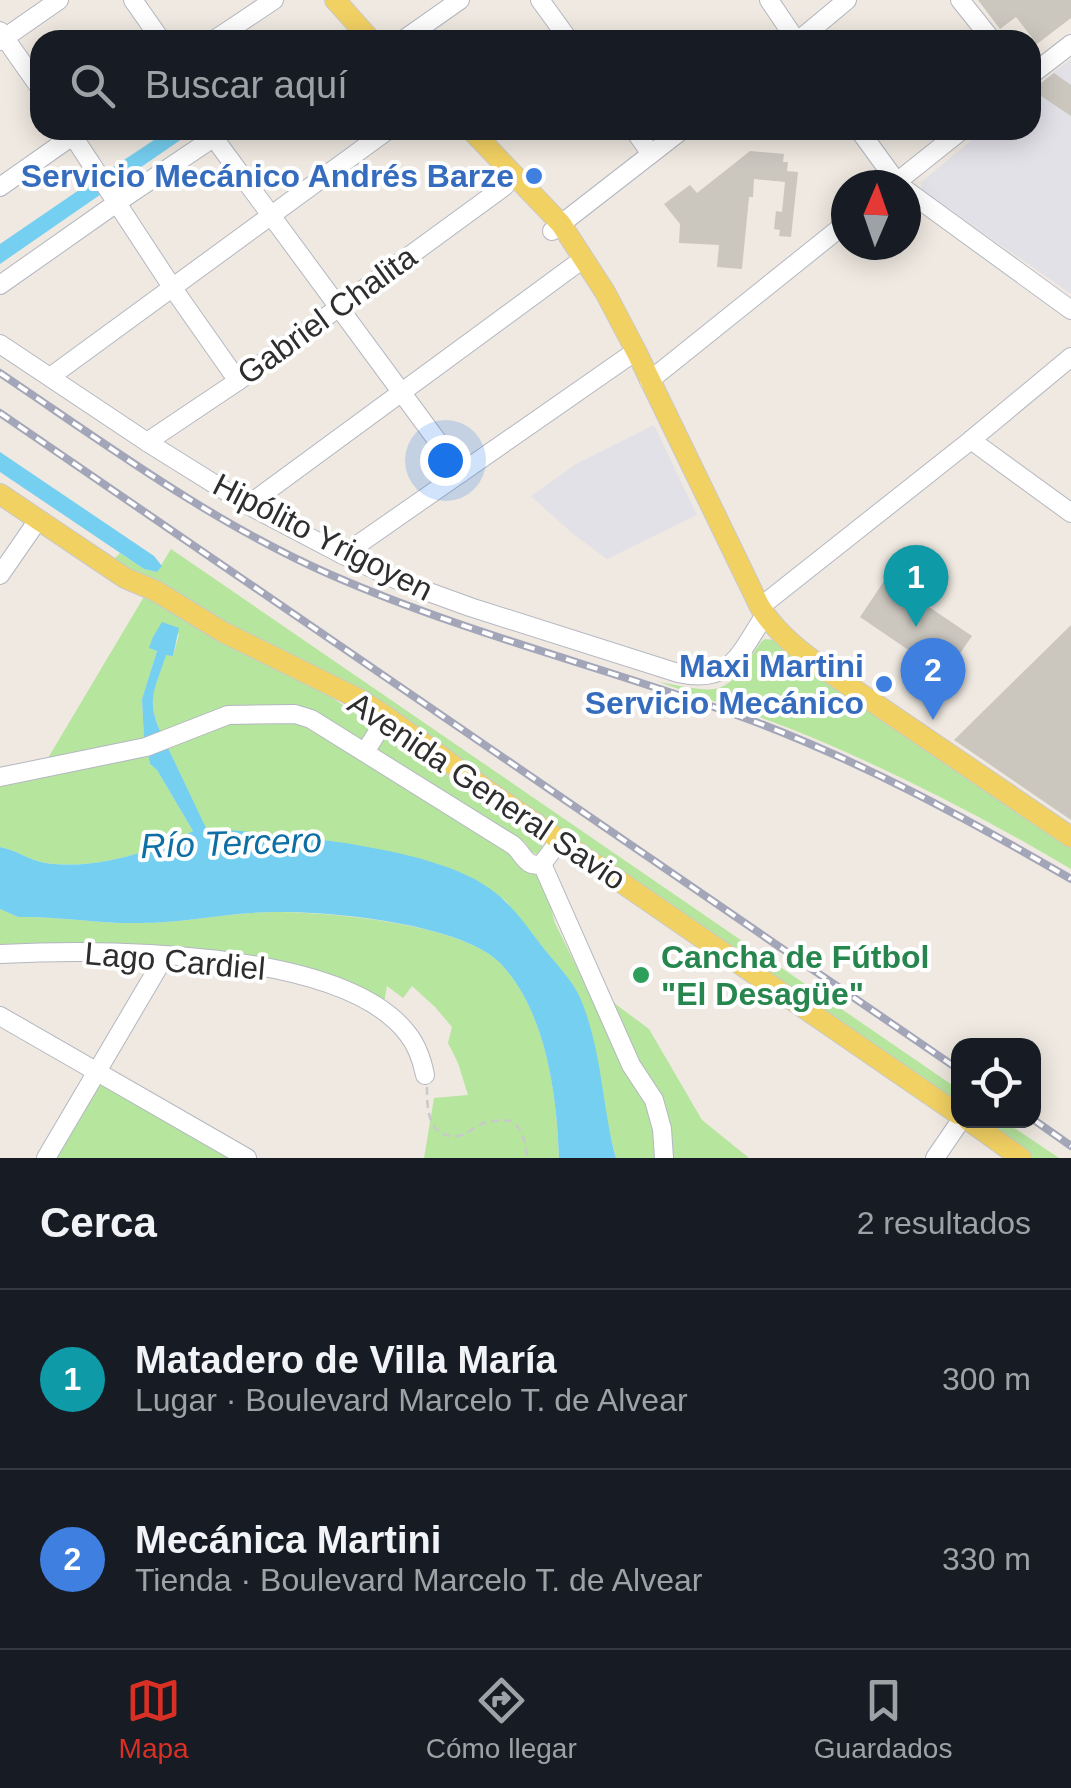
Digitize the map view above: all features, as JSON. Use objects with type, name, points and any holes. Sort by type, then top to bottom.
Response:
[{"type":"main road","points":[[335,0],[357,30]]},
{"type":"main road","points":[[348,0],[375,30]]},
{"type":"main road","points":[[464,140],[505,186],[556,227]]},
{"type":"main road","points":[[480,140],[556,227],[605,292],[763,611],[785,638],[838,679],[1068,830]]},
{"type":"main road","points":[[0,494],[38,520]]},
{"type":"main road","name":"Avenida General Savio","points":[[38,520],[125,578],[156,590],[384,722],[422,757],[484,788],[951,1110]]},
{"type":"main road","name":"Avenida General Savio","points":[[978,1128],[1021,1158]]},
{"type":"street","points":[[30,75],[2,37],[60,0]]},
{"type":"street","points":[[134,0],[154,30]]},
{"type":"street","points":[[229,30],[274,0]]},
{"type":"street","points":[[417,30],[460,0]]},
{"type":"street","points":[[540,0],[562,30]]},
{"type":"street","points":[[769,0],[790,30]]},
{"type":"street","points":[[810,30],[847,0]]},
{"type":"street","points":[[960,0],[984,30]]},
{"type":"street","points":[[1041,67],[1071,44]]},
{"type":"street","points":[[0,186],[63,140]]},
{"type":"street","points":[[79,140],[172,287],[238,380]]},
{"type":"street","points":[[0,285],[109,189],[207,140]]},
{"type":"street","points":[[223,140],[272,216],[461,473]]},
{"type":"street","points":[[50,377],[375,140]]},
{"type":"street","points":[[641,140],[651,154]]},
{"type":"street","points":[[556,227],[669,140]]},
{"type":"street","points":[[866,140],[888,170]]},
{"type":"street","points":[[917,170],[951,140]]},
{"type":"street","name":"Gabriel Chalita","points":[[147,442],[505,186]]},
{"type":"street","points":[[921,202],[1071,310]]},
{"type":"street","points":[[921,210],[1071,319]]},
{"type":"street","points":[[649,382],[831,235]]},
{"type":"street","points":[[248,506],[583,260]]},
{"type":"street","name":"Hipólito Yrigoyen","points":[[0,344],[248,506],[343,554],[404,583],[470,607],[693,676],[714,676],[726,669],[763,611],[1071,357]]},
{"type":"street","points":[[343,554],[636,351]]},
{"type":"street","points":[[972,440],[1071,513]]},
{"type":"street","points":[[0,575],[38,520]]},
{"type":"street","points":[[0,777],[146,748],[228,715],[295,714],[311,719],[513,844],[532,865],[542,864],[560,840]]},
{"type":"street","points":[[365,752],[384,722]]},
{"type":"street","points":[[542,864],[631,1065],[654,1100],[662,1128],[664,1158]]},
{"type":"street","name":"Lago Cardiel","points":[[0,954],[84,952],[165,956],[270,968],[344,990],[374,1004],[400,1024],[416,1047],[426,1076]]},
{"type":"street","points":[[46,1158],[165,956]]},
{"type":"street","points":[[0,1016],[247,1158]]},
{"type":"street","points":[[935,1158],[956,1128]]},
{"type":"path","points":[[426,1076],[428,1118],[438,1129],[455,1137],[484,1123],[512,1120],[519,1126],[527,1158]]},
{"type":"shaded area","points":[[1071,59],[1071,294],[922,190],[921,182],[972,140],[1041,140],[1041,83]]},
{"type":"shaded area","points":[[654,425],[697,515],[607,559],[531,496],[576,464]]},
{"type":"green space","points":[[171,549],[951,1084],[951,1103],[564,833],[113,560],[120,553],[144,569],[157,572]]},
{"type":"green space","points":[[145,595],[262,655],[346,707],[372,727],[364,741],[306,709],[162,735],[154,712],[154,694],[166,654],[173,656],[179,634],[150,648],[157,651],[142,699],[144,740],[48,758]]},
{"type":"green space","points":[[765,639],[775,640],[1071,844],[1071,869],[943,799],[845,752],[659,682],[697,689],[720,688],[738,674]]},
{"type":"green space","points":[[300,721],[511,853],[518,864],[539,877],[555,923],[650,1105],[659,1158],[616,1158],[574,987],[505,900],[465,875],[417,859],[304,839],[205,828],[168,748],[222,724]]},
{"type":"green space","points":[[385,737],[535,833],[542,841],[542,851],[531,852],[525,842],[377,751]]},
{"type":"green space","points":[[148,754],[150,764],[193,831],[140,853],[83,864],[45,863],[0,847],[0,787]]},
{"type":"green space","points":[[0,909],[18,917],[125,923],[259,912],[300,913],[396,923],[459,939],[502,965],[529,1007],[552,1082],[559,1158],[424,1158],[434,1098],[468,1095],[448,1043],[452,1027],[412,986],[403,998],[387,986],[384,1003],[315,974],[0,947]]},
{"type":"green space","points":[[602,994],[649,1029],[702,1120],[749,1158],[669,1158]]},
{"type":"green space","points":[[102,1082],[236,1158],[56,1158]]},
{"type":"green space","points":[[987,1128],[1014,1128],[1059,1158],[1032,1158]]},
{"type":"water","points":[[154,140],[180,140],[112,187],[103,174]]},
{"type":"water","points":[[98,177],[107,190],[0,264],[0,244]]},
{"type":"water","points":[[0,452],[154,556],[162,566],[157,572],[144,569],[0,472]]},
{"type":"water","points":[[162,622],[179,628],[173,656],[166,655],[154,695],[154,712],[162,735],[144,740],[142,699],[157,651],[149,648]]},
{"type":"water","name":"Río Tercero","points":[[168,748],[206,828],[393,852],[462,873],[504,900],[568,978],[581,1000],[593,1039],[616,1158],[559,1158],[552,1082],[529,1007],[502,965],[459,939],[396,923],[300,912],[125,923],[18,917],[0,909],[0,847],[45,863],[83,864],[140,853],[193,831],[150,764],[148,754]]},
{"type":"building","points":[[978,0],[1071,0],[1071,18],[1041,41],[1041,30],[1026,30],[1016,17],[1000,29]]},
{"type":"building","points":[[1054,73],[1071,85],[1071,116],[1041,96],[1041,83]]},
{"type":"building","points":[[750,151],[784,154],[787,171],[798,172],[791,237],[779,236],[780,230],[774,229],[776,211],[782,212],[785,182],[754,179],[742,269],[717,267],[719,245],[679,243],[680,224],[664,204],[690,185],[697,193]]},
{"type":"building","points":[[886,578],[972,636],[945,675],[860,617]]},
{"type":"building","points":[[1071,625],[1071,820],[954,740]]},
{"type":"railway","points":[[0,373],[201,507],[329,574],[432,614],[787,734],[911,791],[1071,879]]},
{"type":"railway","points":[[0,413],[951,1064]]},
{"type":"railway","points":[[1041,1125],[1071,1146]]},
{"type":"place","name":"Servicio Mecánico Andrés Barze","points":[[534,176]]},
{"type":"place","name":"Matadero de Villa María","points":[[916,627]]},
{"type":"place","name":"Maxi Martini Servicio Mecánico","points":[[884,684]]},
{"type":"place","name":"Mecánica Martini","points":[[933,720]]},
{"type":"place","name":"Cancha de Fútbol \"El Desagüe\"","points":[[641,975]]}]
